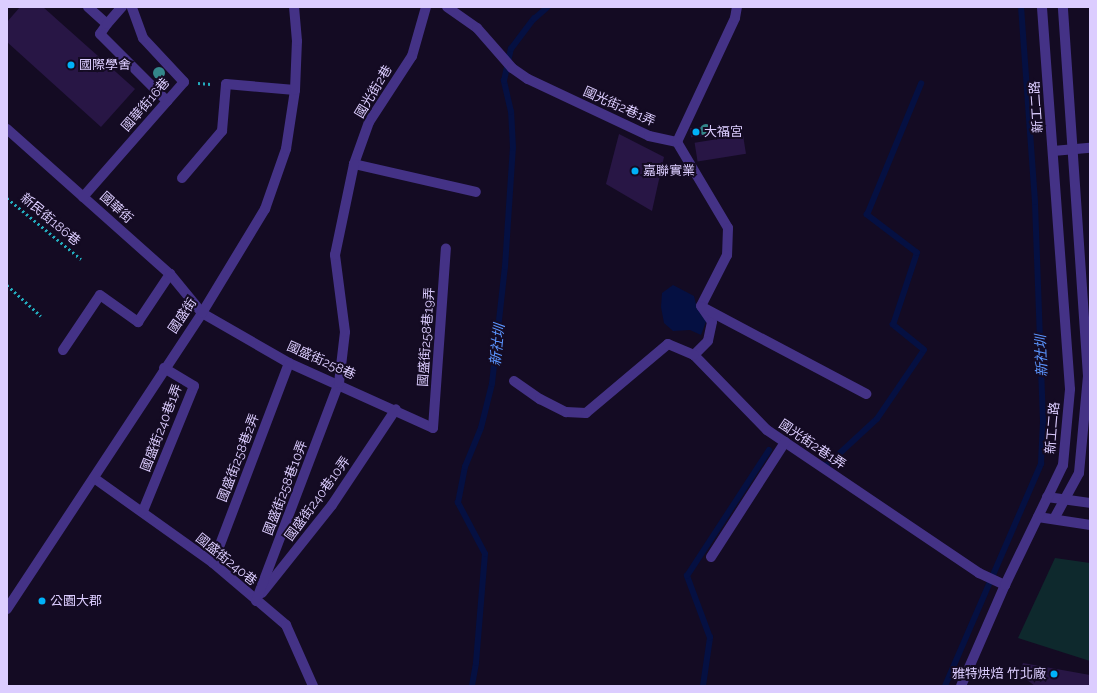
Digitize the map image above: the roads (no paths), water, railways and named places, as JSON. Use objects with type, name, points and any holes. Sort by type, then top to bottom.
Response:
[{"type":"street","points":[[88,7],[107,24]]},
{"type":"street","points":[[122,7],[100,34],[167,101]]},
{"type":"street","name":"國華街16巷","points":[[84,197],[184,82],[144,38],[132,7]]},
{"type":"street","name":"國盛街","points":[[7,609],[94,478],[164,368],[202,314],[265,209],[286,149],[294,90],[297,41],[294,7]]},
{"type":"street","name":"國光街2巷","points":[[339,383],[345,332],[335,255],[354,164],[369,122],[412,56],[426,7]]},
{"type":"street","name":"國光街2巷1弄","points":[[447,7],[477,28],[512,68],[542,87],[649,136],[677,142]]},
{"type":"street","points":[[701,306],[727,255],[728,228],[677,142],[735,18],[737,7]]},
{"type":"street","name":"新工二路","points":[[961,686],[1005,585],[1063,465],[1070,389],[1054,151],[1042,7]]},
{"type":"street","points":[[1054,519],[1079,473],[1088,376],[1063,7]]},
{"type":"street","points":[[182,178],[222,131],[226,84],[294,90]]},
{"type":"street","name":"國華街","points":[[7,129],[170,274],[202,314]]},
{"type":"street","points":[[1054,151],[1090,148]]},
{"type":"street","points":[[354,164],[476,192]]},
{"type":"street","name":"國盛街258巷19弄","points":[[433,428],[446,248]]},
{"type":"street","points":[[63,350],[100,295],[138,322],[170,274]]},
{"type":"street","points":[[514,381],[540,399],[566,412],[586,413],[668,344],[694,355],[708,341],[712,322],[701,306]]},
{"type":"street","points":[[701,306],[866,394]]},
{"type":"street","name":"國盛街258巷","points":[[202,314],[289,363],[339,383],[433,428]]},
{"type":"street","name":"國光街2巷1弄","points":[[694,355],[767,430],[979,573],[1005,585]]},
{"type":"street","name":"國盛街258巷2弄","points":[[212,564],[289,363]]},
{"type":"street","name":"國盛街240巷1弄","points":[[143,511],[194,386],[164,368]]},
{"type":"street","name":"國盛街258巷10弄","points":[[256,601],[339,383]]},
{"type":"street","name":"國盛街240巷10弄","points":[[256,601],[332,505],[396,409]]},
{"type":"street","points":[[711,557],[785,442]]},
{"type":"street","name":"國盛街240巷","points":[[94,478],[143,511],[212,564],[286,625],[313,686]]},
{"type":"street","points":[[1047,497],[1090,503]]},
{"type":"street","points":[[1038,517],[1090,525]]},
{"type":"waterway","name":"新社圳","points":[[472,686],[476,663],[485,554],[458,503],[465,467],[481,428],[492,384],[505,267],[513,148],[511,112],[504,81],[511,49],[534,19],[548,7]]},
{"type":"waterway","name":"新社圳","points":[[945,686],[1041,464],[1043,422],[1035,202],[1021,7]]},
{"type":"waterway","points":[[822,464],[826,466],[877,419],[924,350],[893,325],[917,253],[867,215],[921,84]]},
{"type":"waterway","points":[[703,686],[710,638],[687,576],[769,450]]},
{"type":"place","name":"國際學舍","points":[[71,65]]},
{"type":"place","name":"大福宮","points":[[696,132]]},
{"type":"place","name":"嘉聯實業","points":[[635,171]]},
{"type":"place","name":"公園大郡","points":[[42,601]]},
{"type":"place","name":"雅特烘焙 竹北廠","points":[[1054,674]]}]
